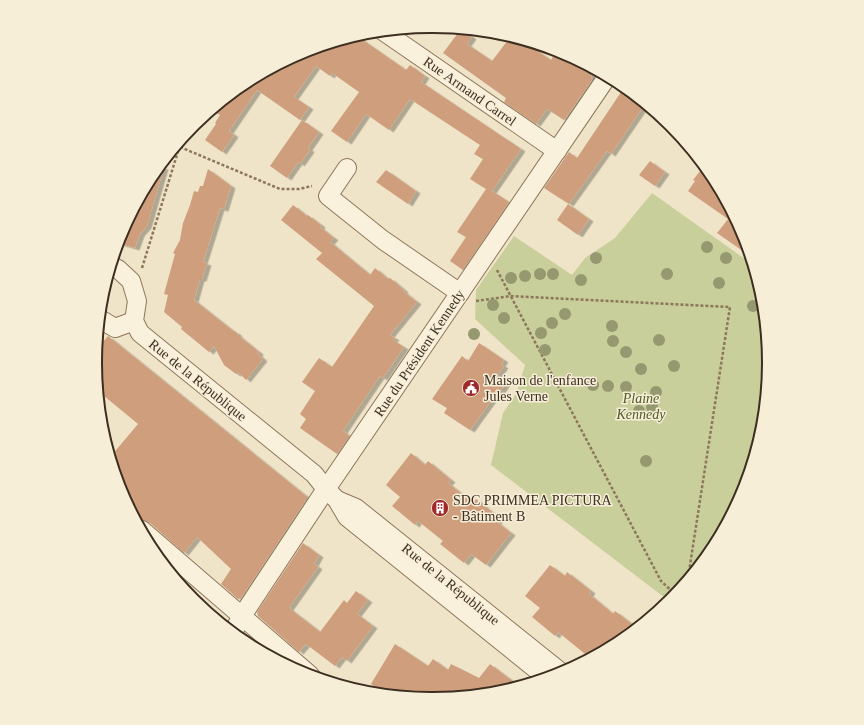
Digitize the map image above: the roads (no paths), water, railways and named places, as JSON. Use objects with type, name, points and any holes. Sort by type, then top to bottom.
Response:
[{"type":"street","name":"Rue Armand Carrel","points":[[390,36],[557,151]]},
{"type":"street","name":"Rue du Président Kennedy","points":[[236,627],[242,616],[331,495],[460,293],[604,82]]},
{"type":"street","points":[[346,168],[328,196],[383,240],[460,293]]},
{"type":"street","points":[[105,322],[115,328],[134,321],[137,301],[133,285],[131,280],[117,268]]},
{"type":"street","name":"Rue de la République","points":[[134,321],[140,333],[314,474],[347,517],[542,674]]},
{"type":"street","name":"Rue de la République","points":[[331,495],[356,508],[556,668]]},
{"type":"street","points":[[155,542],[293,661]]},
{"type":"place","name":"Maison de l'enfance Jules Verne","points":[[471,388]]},
{"type":"place","name":"SDC PRIMMEA PICTURA - Bâtiment B","points":[[440,508]]},
{"type":"park label","name":"Plaine Kennedy","points":[[641,406]]}]
